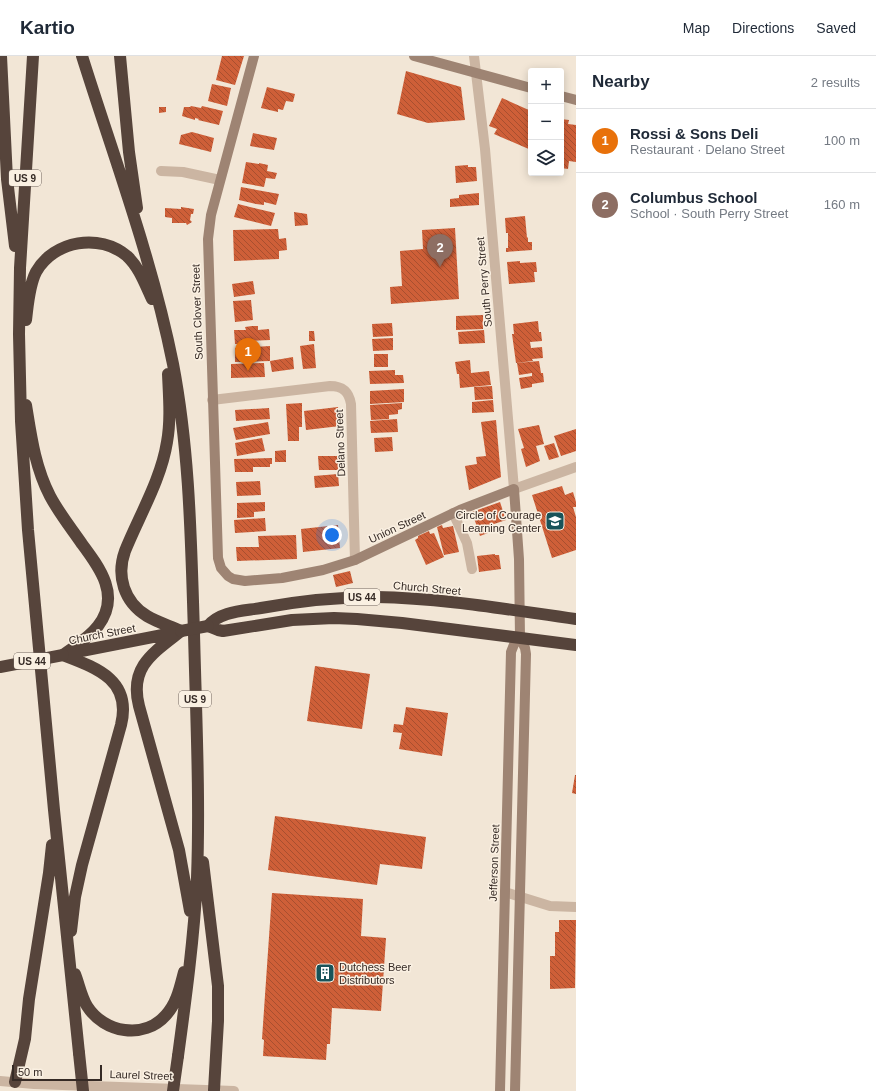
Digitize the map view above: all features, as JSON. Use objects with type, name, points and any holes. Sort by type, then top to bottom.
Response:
[{"type":"highway","points":[[1,56],[7,179],[20,289]]},
{"type":"highway","points":[[120,56],[131,169],[146,258]]},
{"type":"highway","name":"US 9","points":[[83,58],[146,258],[165,329],[176,384],[183,434],[190,514],[198,816],[197,874],[193,936],[174,1091]]},
{"type":"highway","name":"US 9","points":[[33,62],[22,224],[19,362],[21,428],[26,507],[54,810],[83,1091]]},
{"type":"highway","points":[[63,655],[85,639],[101,622],[107,605],[107,586],[99,568],[51,497],[42,478],[34,450],[19,362],[30,289],[34,276],[42,264],[61,248],[86,242],[103,244],[120,251],[127,256],[138,271],[165,329]]},
{"type":"highway","points":[[63,655],[95,668],[108,676],[118,690],[123,707],[121,725],[78,881],[68,952],[84,1000],[92,1012],[103,1023],[112,1028],[134,1030],[145,1028],[155,1024],[173,1005],[193,936],[180,850],[139,706],[136,690],[138,677],[146,661],[181,631],[148,616],[136,606],[126,594],[122,584],[121,573],[125,551],[157,477],[167,444],[169,419],[168,342]]},
{"type":"highway","name":"Church Street","points":[[208,626],[220,616],[298,602],[337,598],[416,599],[576,618]]},
{"type":"highway","name":"Church Street","points":[[0,667],[208,626],[218,630],[223,630],[292,620],[342,619],[402,623],[576,645]]},
{"type":"highway","points":[[15,1082],[25,1039],[31,986],[50,873],[54,810]]},
{"type":"highway","points":[[198,816],[218,986],[218,1035],[214,1090]]},
{"type":"street","name":"South Clover Street","points":[[224,572],[219,564],[217,554],[208,239],[211,215],[254,56]]},
{"type":"street","points":[[414,56],[528,87]]},
{"type":"street","name":"South Perry Street","points":[[474,56],[485,157],[514,489]]},
{"type":"street","points":[[564,97],[576,100]]},
{"type":"street","points":[[161,171],[183,172],[220,180]]},
{"type":"street","name":"Delano Street","points":[[212,400],[330,386],[340,387],[344,390],[350,399],[351,404],[355,560]]},
{"type":"street","name":"Union Street","points":[[224,572],[233,579],[239,580],[268,579],[310,573],[335,567],[355,560],[453,513],[576,467]]},
{"type":"street","name":"Jefferson Street","points":[[514,489],[519,544],[520,638],[526,654],[515,1091]]},
{"type":"street","points":[[453,513],[467,543],[472,569]]},
{"type":"street","name":"Jefferson Street","points":[[500,1091],[511,652],[515,642],[520,638]]},
{"type":"street","points":[[505,892],[550,906],[576,907]]},
{"type":"street","name":"Laurel Street","points":[[0,1081],[34,1084],[234,1091]]},
{"type":"building","points":[[222,56],[244,56],[235,85],[216,80]]},
{"type":"building","points":[[406,71],[461,87],[465,120],[428,123],[397,114]]},
{"type":"building","points":[[212,84],[231,88],[227,106],[208,101]]},
{"type":"building","points":[[267,87],[295,94],[293,102],[286,101],[283,110],[278,109],[278,112],[261,108]]},
{"type":"building","points":[[502,98],[528,110],[528,149],[494,134],[497,129],[489,126]]},
{"type":"building","points":[[191,106],[201,108],[202,106],[223,111],[219,125],[182,116],[184,107]]},
{"type":"building","points":[[159,107],[166,107],[166,112],[159,113]]},
{"type":"building","points":[[564,119],[569,120],[568,124],[576,125],[576,162],[569,161],[568,169],[564,168]]},
{"type":"building","points":[[192,132],[214,138],[211,152],[179,144],[181,135]]},
{"type":"building","points":[[253,133],[277,138],[274,150],[250,146]]},
{"type":"building","points":[[246,162],[268,165],[267,171],[277,173],[275,179],[266,178],[264,187],[242,183]]},
{"type":"building","points":[[468,165],[468,167],[476,167],[477,181],[456,183],[455,166]]},
{"type":"building","points":[[241,187],[279,194],[276,205],[264,202],[264,205],[256,204],[239,200]]},
{"type":"building","points":[[479,193],[479,205],[450,207],[450,199],[459,198],[459,195]]},
{"type":"building","points":[[238,204],[275,213],[271,226],[234,217]]},
{"type":"building","points":[[181,207],[194,209],[190,220],[192,222],[187,225],[186,223],[172,223],[172,218],[165,217],[165,208],[181,209]]},
{"type":"building","points":[[294,212],[307,214],[308,225],[295,226]]},
{"type":"building","points":[[525,216],[527,238],[528,237],[528,242],[532,242],[532,250],[506,252],[506,248],[508,248],[508,233],[506,233],[505,218]]},
{"type":"building","points":[[455,228],[459,299],[391,304],[390,287],[402,286],[400,251],[423,249],[422,230]]},
{"type":"building","points":[[278,229],[279,239],[286,238],[287,250],[279,251],[279,259],[234,261],[233,230]]},
{"type":"building","points":[[520,261],[520,263],[536,262],[537,272],[534,272],[535,282],[509,284],[507,262]]},
{"type":"building","points":[[253,281],[255,294],[234,297],[232,284]]},
{"type":"building","points":[[251,300],[253,320],[235,322],[233,301]]},
{"type":"building","points":[[483,315],[483,329],[456,330],[456,316]]},
{"type":"building","points":[[538,321],[542,341],[530,342],[531,348],[542,347],[543,358],[516,363],[512,334],[514,334],[513,324]]},
{"type":"building","points":[[392,323],[393,336],[373,337],[372,324]]},
{"type":"building","points":[[258,326],[258,330],[269,329],[270,340],[250,341],[250,344],[235,344],[234,330],[246,330],[245,327]]},
{"type":"building","points":[[484,330],[485,343],[459,344],[458,332]]},
{"type":"building","points":[[309,331],[314,331],[315,341],[309,341]]},
{"type":"building","points":[[393,338],[393,350],[373,351],[372,339]]},
{"type":"building","points":[[314,344],[316,368],[303,369],[300,346]]},
{"type":"building","points":[[270,346],[270,361],[235,362],[235,348]]},
{"type":"building","points":[[374,354],[388,354],[388,367],[374,367]]},
{"type":"building","points":[[293,357],[294,369],[272,372],[270,361]]},
{"type":"building","points":[[470,360],[471,373],[489,371],[491,385],[460,388],[459,374],[457,374],[455,362]]},
{"type":"building","points":[[539,361],[544,382],[532,384],[532,387],[521,389],[519,378],[532,376],[532,373],[519,375],[517,363]]},
{"type":"building","points":[[264,363],[265,377],[231,378],[231,364]]},
{"type":"building","points":[[395,370],[395,375],[403,375],[404,383],[370,384],[369,371]]},
{"type":"building","points":[[492,386],[493,399],[475,400],[474,387]]},
{"type":"building","points":[[404,389],[404,402],[370,404],[370,391]]},
{"type":"building","points":[[493,400],[494,412],[472,413],[472,402]]},
{"type":"building","points":[[302,403],[302,427],[299,427],[299,441],[288,441],[286,404]]},
{"type":"building","points":[[402,403],[402,409],[398,410],[398,414],[389,415],[389,419],[371,420],[370,405]]},
{"type":"building","points":[[338,407],[340,426],[306,430],[304,411]]},
{"type":"building","points":[[269,408],[270,419],[236,421],[235,410]]},
{"type":"building","points":[[397,419],[398,432],[371,433],[370,421]]},
{"type":"building","points":[[496,420],[501,477],[469,490],[465,466],[477,464],[476,457],[486,456],[481,422]]},
{"type":"building","points":[[268,422],[270,434],[236,440],[233,428]]},
{"type":"building","points":[[539,425],[544,444],[536,446],[540,461],[526,467],[521,449],[524,448],[518,429]]},
{"type":"building","points":[[576,429],[576,451],[561,456],[554,436]]},
{"type":"building","points":[[392,437],[393,451],[375,452],[374,438]]},
{"type":"building","points":[[262,438],[265,451],[237,456],[235,443]]},
{"type":"building","points":[[554,443],[559,457],[549,460],[544,446]]},
{"type":"building","points":[[286,450],[286,462],[275,462],[275,451]]},
{"type":"building","points":[[318,456],[338,456],[338,470],[319,470]]},
{"type":"building","points":[[272,458],[272,464],[270,464],[270,467],[253,467],[253,472],[235,472],[234,459]]},
{"type":"building","points":[[338,474],[339,486],[315,488],[314,476]]},
{"type":"building","points":[[260,481],[261,495],[237,496],[236,482]]},
{"type":"building","points":[[562,486],[565,495],[573,492],[576,502],[576,507],[573,507],[576,517],[576,550],[552,558],[532,495]]},
{"type":"building","points":[[265,502],[265,511],[254,512],[254,517],[237,518],[237,503]]},
{"type":"building","points":[[500,502],[506,520],[491,525],[493,531],[480,536],[472,512]]},
{"type":"building","points":[[265,518],[266,531],[235,533],[234,520]]},
{"type":"building","points":[[338,525],[340,548],[303,552],[301,529]]},
{"type":"building","points":[[442,525],[443,528],[453,526],[459,552],[444,555],[437,527]]},
{"type":"building","points":[[429,531],[430,534],[434,533],[444,557],[426,565],[415,540],[418,536]]},
{"type":"building","points":[[296,535],[297,559],[237,561],[236,547],[259,547],[258,536]]},
{"type":"building","points":[[499,555],[501,569],[479,572],[477,556]]},
{"type":"building","points":[[350,571],[353,583],[336,587],[333,575]]},
{"type":"building","points":[[315,666],[370,674],[362,729],[307,721]]},
{"type":"building","points":[[406,707],[448,713],[442,756],[399,749],[402,733],[393,732],[394,724],[403,725]]},
{"type":"building","points":[[576,775],[576,794],[572,793]]},
{"type":"building","points":[[275,816],[426,837],[422,869],[380,864],[377,885],[268,870]]},
{"type":"building","name":"Dutchess Beer Distributors","points":[[272,893],[363,899],[361,936],[386,938],[381,1011],[332,1008],[330,1044],[327,1044],[326,1060],[263,1056],[264,1040],[262,1039]]},
{"type":"building","points":[[559,920],[576,920],[575,988],[550,989],[550,956],[555,956],[555,932],[559,932]]},
{"type":"place","name":"Columbus School","points":[[440,267]]},
{"type":"place","name":"Rossi & Sons Deli","points":[[248,371]]},
{"type":"place","name":"Circle of Courage Learning Center","points":[[555,521]]},
{"type":"place","name":"Dutchess Beer Distributors","points":[[325,973]]}]
